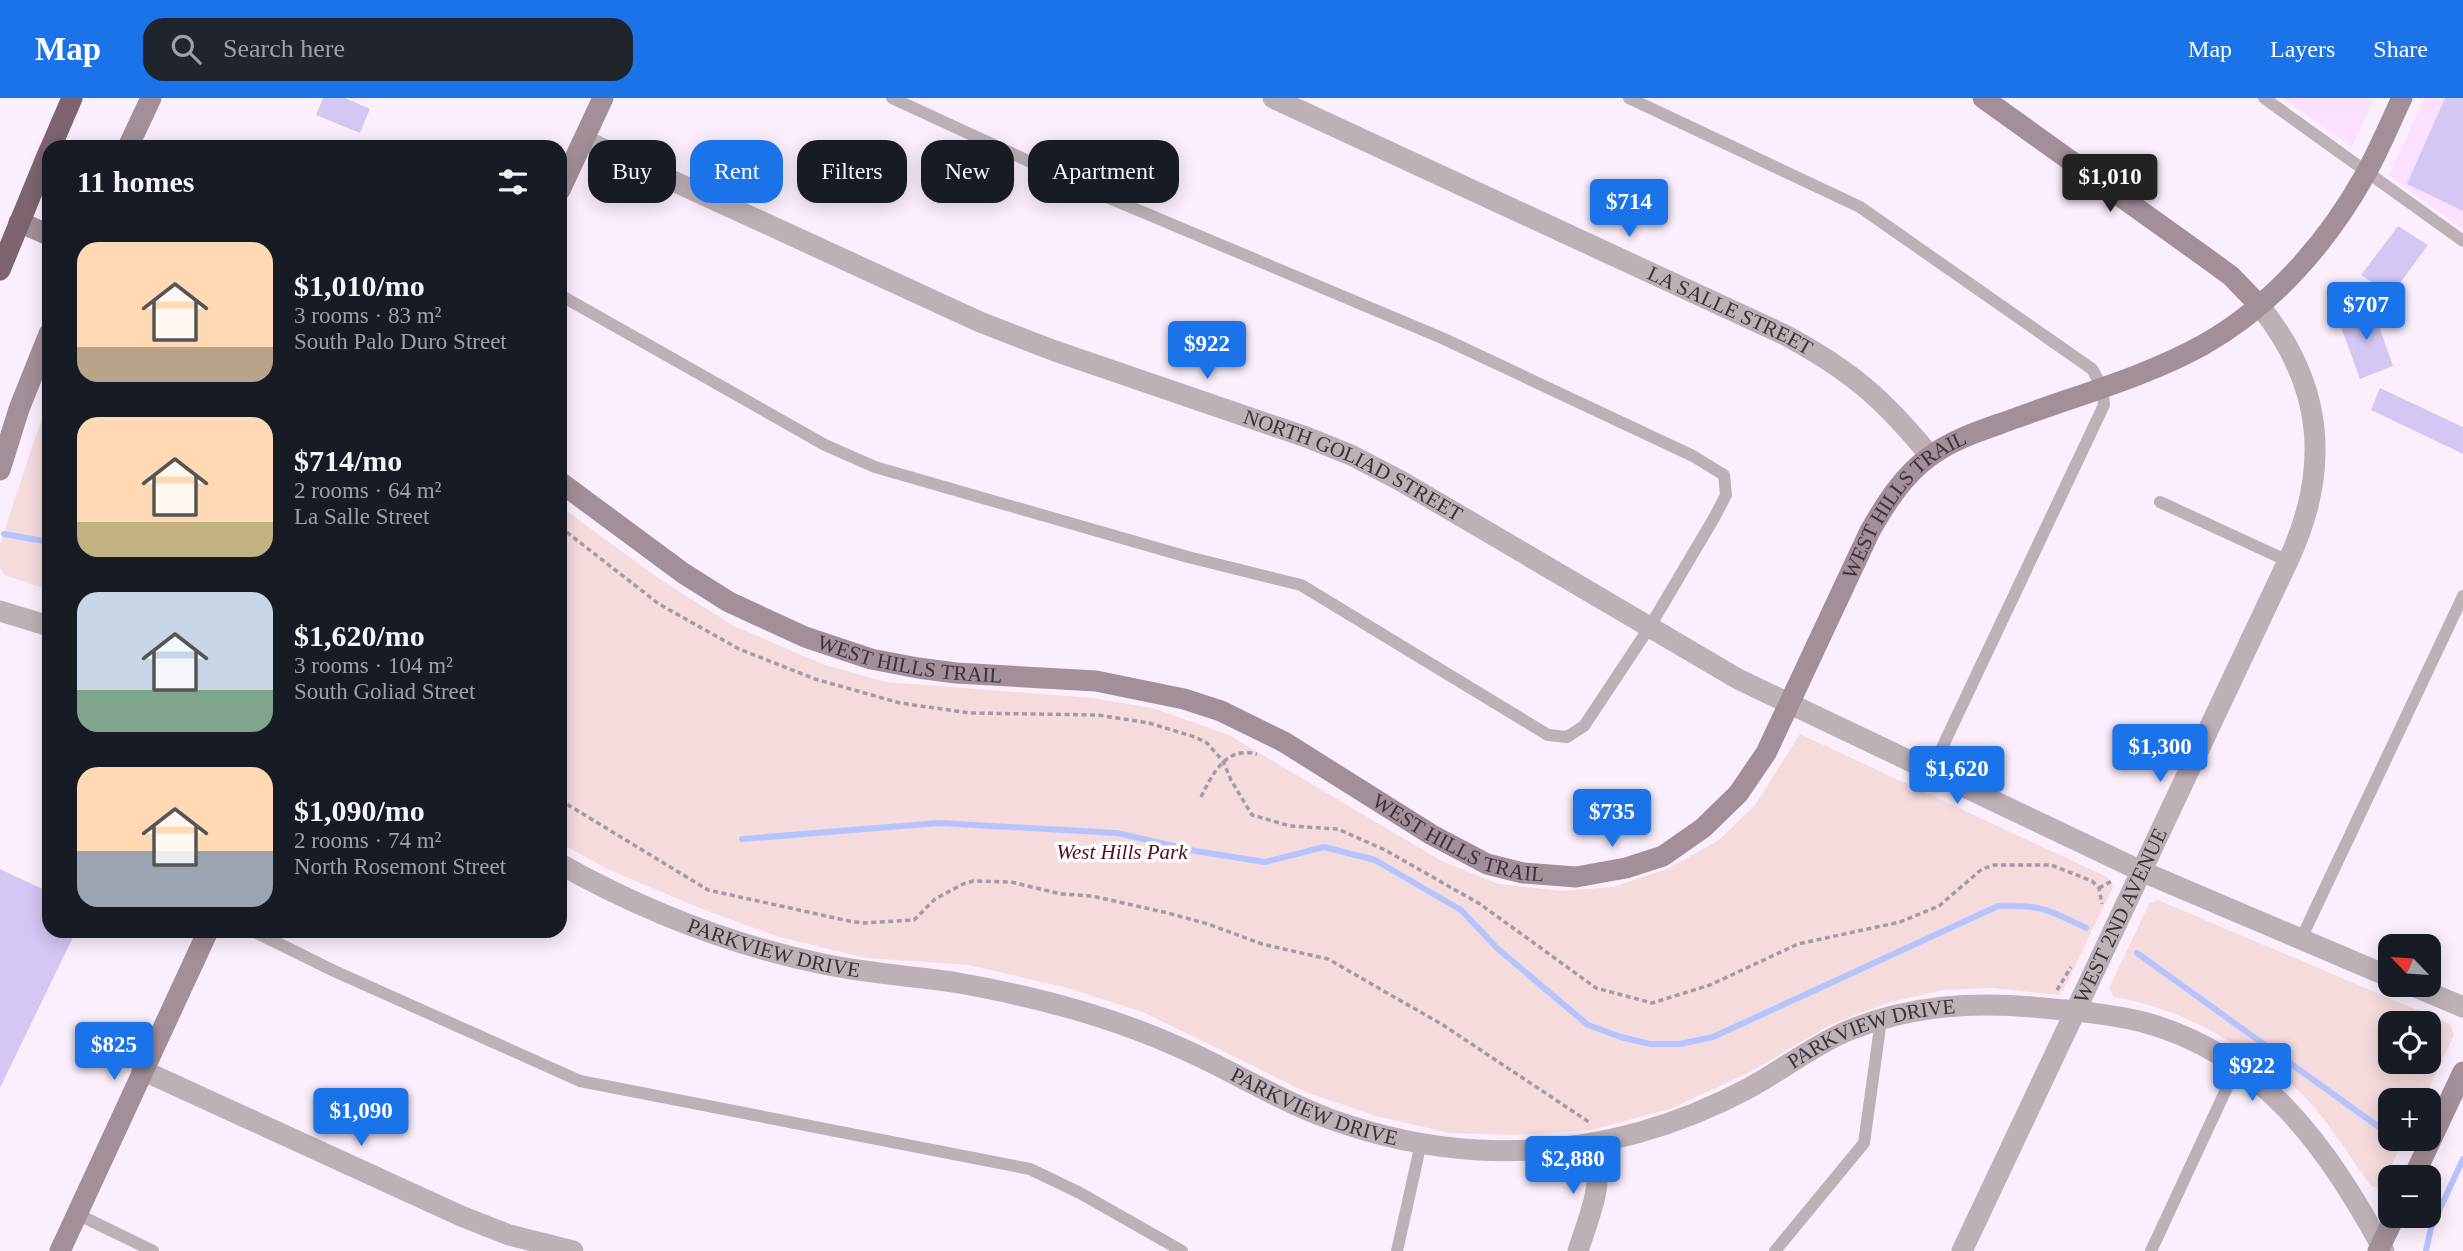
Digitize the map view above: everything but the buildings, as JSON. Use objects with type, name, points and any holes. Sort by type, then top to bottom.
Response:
[{"type":"highway","points":[[54,140],[72,98]]},
{"type":"highway","points":[[0,270],[42,168]]},
{"type":"street","points":[[131,140],[151,98]]},
{"type":"street","points":[[567,176],[603,98]]},
{"type":"street","name":"LA SALLE STREET","points":[[1273,98],[1816,351],[1871,391],[1930,456]]},
{"type":"street","points":[[1983,98],[2231,276],[2259,305]]},
{"type":"street","name":"WEST HILLS TRAIL","points":[[567,487],[683,573],[729,602],[805,637],[862,656],[918,668],[956,673],[1096,681],[1155,691],[1209,707],[1249,723],[1432,835],[1487,864],[1522,873],[1576,877],[1626,868],[1663,856],[1703,828],[1738,794],[1766,753],[1791,705],[1883,508],[1911,472],[1930,456],[1972,434],[2143,373],[2203,344],[2259,305],[2308,258],[2332,229],[2367,172],[2402,98]]},
{"type":"street","name":"NORTH GOLIAD STREET","points":[[584,141],[980,322],[1351,455],[1401,481],[1738,679],[2141,871],[2378,972]]},
{"type":"street","points":[[19,222],[42,232]]},
{"type":"street","name":"WEST 2ND AVENUE","points":[[1962,1251],[2298,539],[2313,491],[2316,466],[2312,414],[2302,378],[2287,343],[2259,305]]},
{"type":"street","points":[[0,470],[19,409],[42,352]]},
{"type":"street","points":[[0,611],[42,624]]},
{"type":"street","name":"PARKVIEW DRIVE","points":[[567,868],[642,905],[751,946],[844,968],[948,982],[1042,1000],[1125,1025],[1194,1054],[1328,1119],[1383,1136],[1474,1150],[1522,1151],[1595,1134],[1635,1134],[1700,1112],[1756,1084],[1847,1032],[1913,1010],[1945,1005],[2022,1006],[2076,1011],[2143,1023],[2187,1038],[2237,1066],[2271,1092],[2310,1133],[2381,1249]]},
{"type":"street","points":[[60,1251],[205,938]]},
{"type":"street","points":[[2441,998],[2463,1007]]},
{"type":"street","points":[[142,1070],[461,1216],[509,1235],[573,1251]]},
{"type":"street","points":[[2419,1165],[2463,1072]]},
{"type":"street","points":[[1578,1251],[1598,1187],[1600,1166],[1595,1134]]},
{"type":"street","points":[[2381,1249],[2390,1228]]},
{"type":"lane","points":[[567,299],[825,446],[874,467],[1188,557],[1301,585],[1548,735],[1567,737],[1584,726],[1649,628],[1726,495],[1724,475],[1693,456],[1442,338],[1102,195],[892,98]]},
{"type":"lane","points":[[1629,98],[1860,207],[2092,369],[2102,387],[2104,405],[1931,771]]},
{"type":"lane","points":[[2264,98],[2463,241]]},
{"type":"lane","points":[[2160,502],[2288,561]]},
{"type":"lane","points":[[2301,939],[2463,596]]},
{"type":"lane","points":[[267,938],[332,970],[580,1081],[1030,1170],[1080,1193],[1182,1251]]},
{"type":"lane","points":[[1776,1251],[1864,1143],[1881,1020]]},
{"type":"lane","points":[[2151,1251],[2237,1066]]},
{"type":"lane","points":[[1397,1251],[1421,1143]]},
{"type":"lane","points":[[77,1214],[153,1251]]},
{"type":"path","points":[[567,532],[659,604],[739,649],[815,679],[900,704],[970,713],[1083,715],[1135,720],[1195,737],[1207,743],[1223,761],[1252,815],[1290,826],[1338,829],[1385,850],[1480,904],[1596,988],[1652,1003],[1710,985],[1798,944],[1910,918],[1939,906],[1982,869],[1994,865],[2051,865],[2092,881],[2098,888],[2102,904],[2099,913]]},
{"type":"path","points":[[1201,797],[1212,774],[1223,761],[1245,751],[1261,756]]},
{"type":"path","points":[[567,804],[708,890],[849,921],[862,923],[914,920],[935,899],[963,884],[973,881],[1011,882],[1168,913],[1208,924],[1245,940],[1328,959],[1443,1025],[1582,1119],[1595,1134]]},
{"type":"path","points":[[2098,888],[2116,879]]},
{"type":"path","points":[[2048,991],[2057,990],[2072,965]]},
{"type":"shaded area","points":[[2282,98],[2374,98],[2352,147]]},
{"type":"shaded area","points":[[2425,98],[2463,98],[2463,230],[2389,175]]},
{"type":"green space","points":[[42,421],[42,588],[4,575],[0,567],[0,544]]},
{"type":"green space","name":"West Hills Park","points":[[567,511],[658,578],[734,626],[825,665],[886,682],[1094,698],[1156,709],[1229,735],[1440,860],[1498,884],[1562,891],[1613,887],[1669,868],[1719,840],[1755,805],[1800,734],[2107,877],[2113,887],[2064,989],[2058,995],[1993,988],[1943,990],[1887,1003],[1830,1025],[1750,1072],[1670,1109],[1591,1130],[1515,1135],[1449,1133],[1376,1116],[1308,1093],[1145,1013],[1071,989],[969,965],[866,958],[779,937],[702,909],[607,869],[567,847]]},
{"type":"green space","points":[[2158,900],[2378,993],[2378,998],[2389,998],[2419,1011],[2378,1011],[2378,1074],[2436,1074],[2429,1088],[2378,1088],[2378,1151],[2399,1151],[2391,1165],[2378,1165],[2378,1188],[2371,1186],[2312,1105],[2280,1076],[2223,1037],[2171,1012],[2114,997],[2109,988],[2149,904]]},
{"type":"green space","points":[[2441,1020],[2450,1024],[2454,1035],[2441,1063]]},
{"type":"waterway","points":[[4,534],[42,541]]},
{"type":"waterway","points":[[742,839],[939,823],[1117,833],[1195,851],[1265,862],[1324,847],[1375,860],[1461,910],[1498,949],[1588,1025],[1650,1044],[1680,1044],[1713,1037],[1998,906],[2024,906],[2044,910],[2086,928]]},
{"type":"waterway","points":[[2137,953],[2378,1126]]},
{"type":"waterway","points":[[2426,1251],[2431,1228],[2463,1159]]}]
